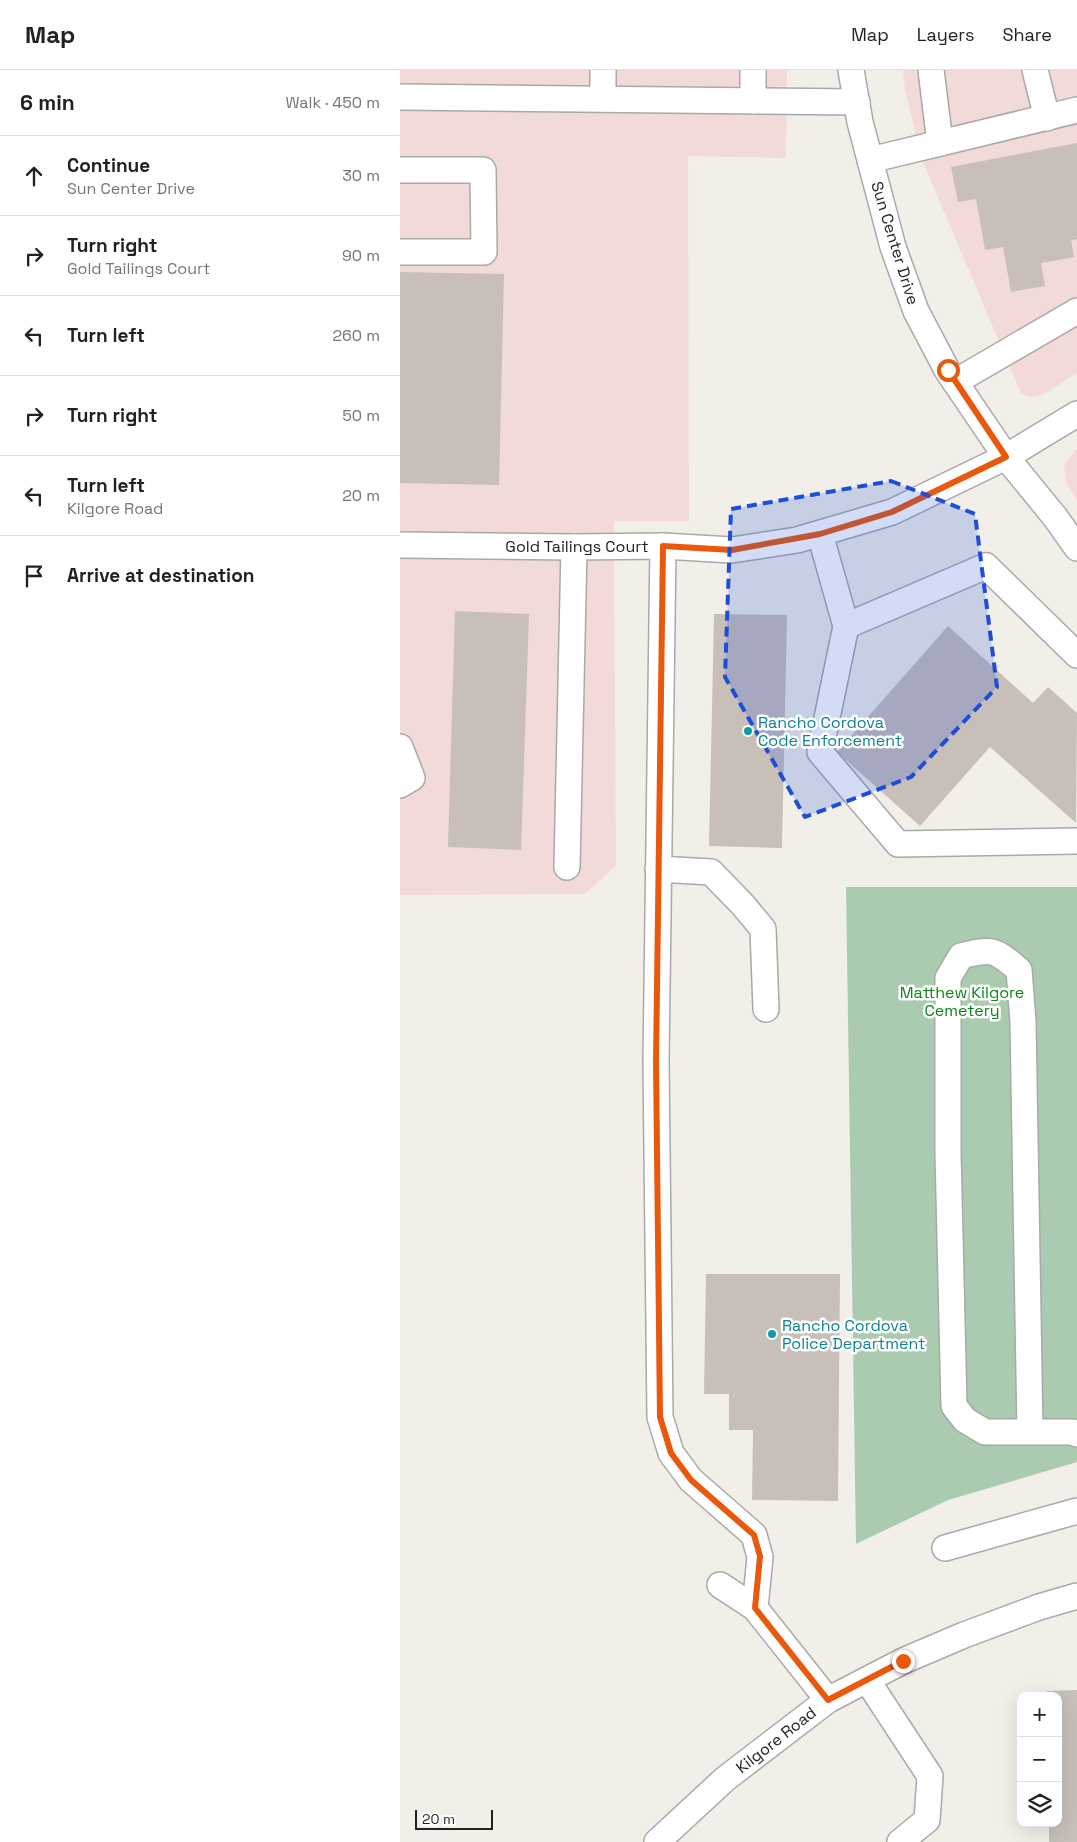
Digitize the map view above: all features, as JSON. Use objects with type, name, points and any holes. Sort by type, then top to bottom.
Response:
[{"type":"street","points":[[603,70],[603,99]]},
{"type":"street","points":[[753,70],[753,101]]},
{"type":"street","name":"Sun Center Drive","points":[[851,70],[870,160],[893,248],[916,311],[955,382],[1006,457],[1056,517],[1077,548]]},
{"type":"street","points":[[930,70],[940,143]]},
{"type":"street","points":[[1035,70],[1047,118]]},
{"type":"street","points":[[400,97],[857,102]]},
{"type":"street","points":[[870,160],[1077,110]]},
{"type":"street","points":[[400,170],[483,170],[484,252],[400,252]]},
{"type":"street","points":[[955,382],[1077,311]]},
{"type":"street","name":"Gold Tailings Court","points":[[400,545],[663,546],[732,550],[820,534],[892,512],[1006,457],[1077,414]]},
{"type":"street","points":[[820,534],[846,626],[820,752],[898,844],[1077,841]]},
{"type":"street","points":[[663,546],[656,1061],[660,1417],[671,1453],[691,1480],[754,1535],[760,1556],[755,1608]]},
{"type":"street","points":[[567,868],[574,547]]},
{"type":"street","points":[[846,626],[986,566],[1077,655]]},
{"type":"street","points":[[400,746],[412,778],[400,785]]},
{"type":"street","points":[[658,869],[711,872],[744,905],[763,929],[766,1009]]},
{"type":"street","points":[[1030,1432],[1023,1030],[1018,970],[1000,953],[983,950],[961,956],[948,978],[948,1152],[954,1406],[965,1420],[985,1432],[1030,1432],[1073,1432],[1077,1434]]},
{"type":"street","points":[[946,1548],[1077,1511]]},
{"type":"street","points":[[720,1585],[755,1608],[828,1700]]},
{"type":"street","name":"Kilgore Road","points":[[657,1842],[724,1779],[828,1700],[903,1661],[964,1635],[1077,1596]]},
{"type":"street","points":[[867,1680],[930,1776],[927,1820],[900,1842]]},
{"type":"highlighted area","points":[[891,481],[975,514],[997,687],[911,777],[805,817],[725,677],[731,509]]},
{"type":"shaded area","points":[[400,70],[787,70],[786,158],[688,156],[689,521],[614,521],[616,866],[584,894],[400,895]]},
{"type":"shaded area","points":[[903,70],[1077,70],[1077,373],[1042,395],[1030,397],[1021,393],[922,160],[905,91]]},
{"type":"shaded area","points":[[1077,449],[1077,500],[1066,482],[1064,465]]},
{"type":"green space","name":"Matthew Kilgore Cemetery","points":[[846,887],[1077,887],[1077,1462],[948,1500],[856,1544]]},
{"type":"building","points":[[1077,143],[1077,239],[1071,241],[1074,257],[1041,263],[1045,286],[1011,292],[1003,247],[985,250],[976,199],[958,202],[951,167]]},
{"type":"building","points":[[400,272],[504,274],[499,485],[400,483]]},
{"type":"building","points":[[455,611],[529,614],[521,850],[448,847]]},
{"type":"building","name":"Rancho Cordova Code Enforcement","points":[[714,614],[787,615],[782,848],[709,846]]},
{"type":"building","points":[[948,626],[1033,703],[1048,687],[1077,713],[1076,823],[990,747],[920,826],[837,752]]},
{"type":"building","name":"Rancho Cordova Police Department","points":[[706,1274],[840,1274],[838,1501],[752,1500],[753,1430],[729,1430],[729,1394],[704,1394]]},
{"type":"building","points":[[1077,1690],[1077,1842],[1049,1842],[1049,1827],[1062,1827],[1062,1692],[1047,1691]]},
{"type":"place","name":"Rancho Cordova Code Enforcement","points":[[748,731]]},
{"type":"place","name":"Rancho Cordova Police Department","points":[[772,1334]]},
{"type":"route","points":[[903,1661],[828,1700],[755,1608],[760,1556],[754,1535],[691,1480],[671,1453],[660,1417],[656,1061],[663,546],[732,550],[797,540],[892,512],[1006,457],[948,370]]}]
